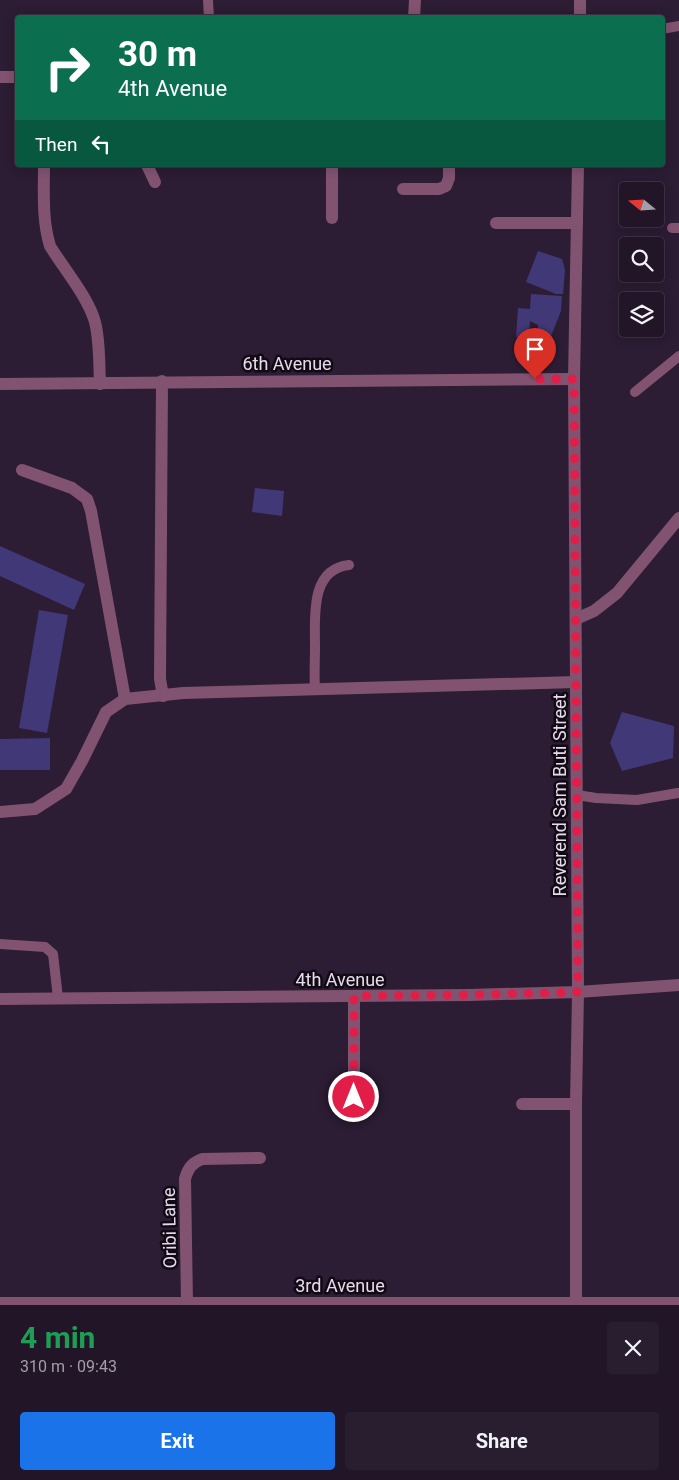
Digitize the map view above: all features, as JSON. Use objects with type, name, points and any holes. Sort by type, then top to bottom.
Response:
[{"type":"street","points":[[414,15],[415,0]]},
{"type":"street","points":[[580,0],[580,15]]},
{"type":"street","points":[[0,77],[15,77]]},
{"type":"street","points":[[44,167],[47,235],[50,246],[90,310],[95,322],[100,384]]},
{"type":"street","points":[[147,167],[155,182]]},
{"type":"street","points":[[332,167],[332,218]]},
{"type":"street","points":[[403,189],[439,189],[446,186],[449,178],[449,167]]},
{"type":"street","name":"Reverend Sam Buti Street","points":[[576,1304],[578,992],[574,379],[578,167]]},
{"type":"street","points":[[496,223],[577,222]]},
{"type":"street","name":"6th Avenue","points":[[0,384],[574,379]]},
{"type":"street","points":[[162,382],[160,679],[163,696]]},
{"type":"street","points":[[22,470],[72,488],[87,498],[91,511],[125,699]]},
{"type":"street","points":[[576,619],[594,611],[617,593],[679,518]]},
{"type":"street","points":[[0,812],[35,809],[66,789],[106,712],[125,699],[183,693],[576,682]]},
{"type":"street","name":"4th Avenue","points":[[0,998],[468,995],[578,992],[679,985]]},
{"type":"street","points":[[354,996],[354,1097]]},
{"type":"street","points":[[522,1104],[576,1104]]},
{"type":"street","name":"Oribi Lane","points":[[187,1303],[186,1179],[188,1169],[195,1162],[202,1159],[260,1158]]},
{"type":"street","name":"3rd Avenue","points":[[0,1303],[679,1303]]},
{"type":"lane","points":[[208,0],[209,15]]},
{"type":"lane","points":[[665,28],[679,26]]},
{"type":"lane","points":[[634,392],[679,356]]},
{"type":"lane","points":[[315,690],[315,605],[324,580],[332,570],[349,565]]},
{"type":"lane","points":[[577,795],[637,800],[678,793]]},
{"type":"lane","points":[[0,944],[45,947],[53,954],[58,998]]},
{"type":"building","points":[[538,251],[562,259],[565,270],[563,294],[556,294],[526,282]]},
{"type":"building","points":[[531,294],[562,296],[561,311],[551,336],[538,335],[538,325],[530,321],[529,338],[516,337],[518,308],[530,309]]},
{"type":"building","points":[[255,488],[284,491],[282,516],[252,512]]},
{"type":"building","points":[[0,546],[85,584],[74,610],[0,576]]},
{"type":"building","points":[[39,610],[68,615],[47,733],[19,728]]},
{"type":"building","points":[[622,712],[674,726],[673,758],[622,771],[610,743]]},
{"type":"building","points":[[50,738],[50,770],[0,770],[0,739]]},
{"type":"route","points":[[354,1097],[354,996],[578,992],[574,379],[535,379]]}]
